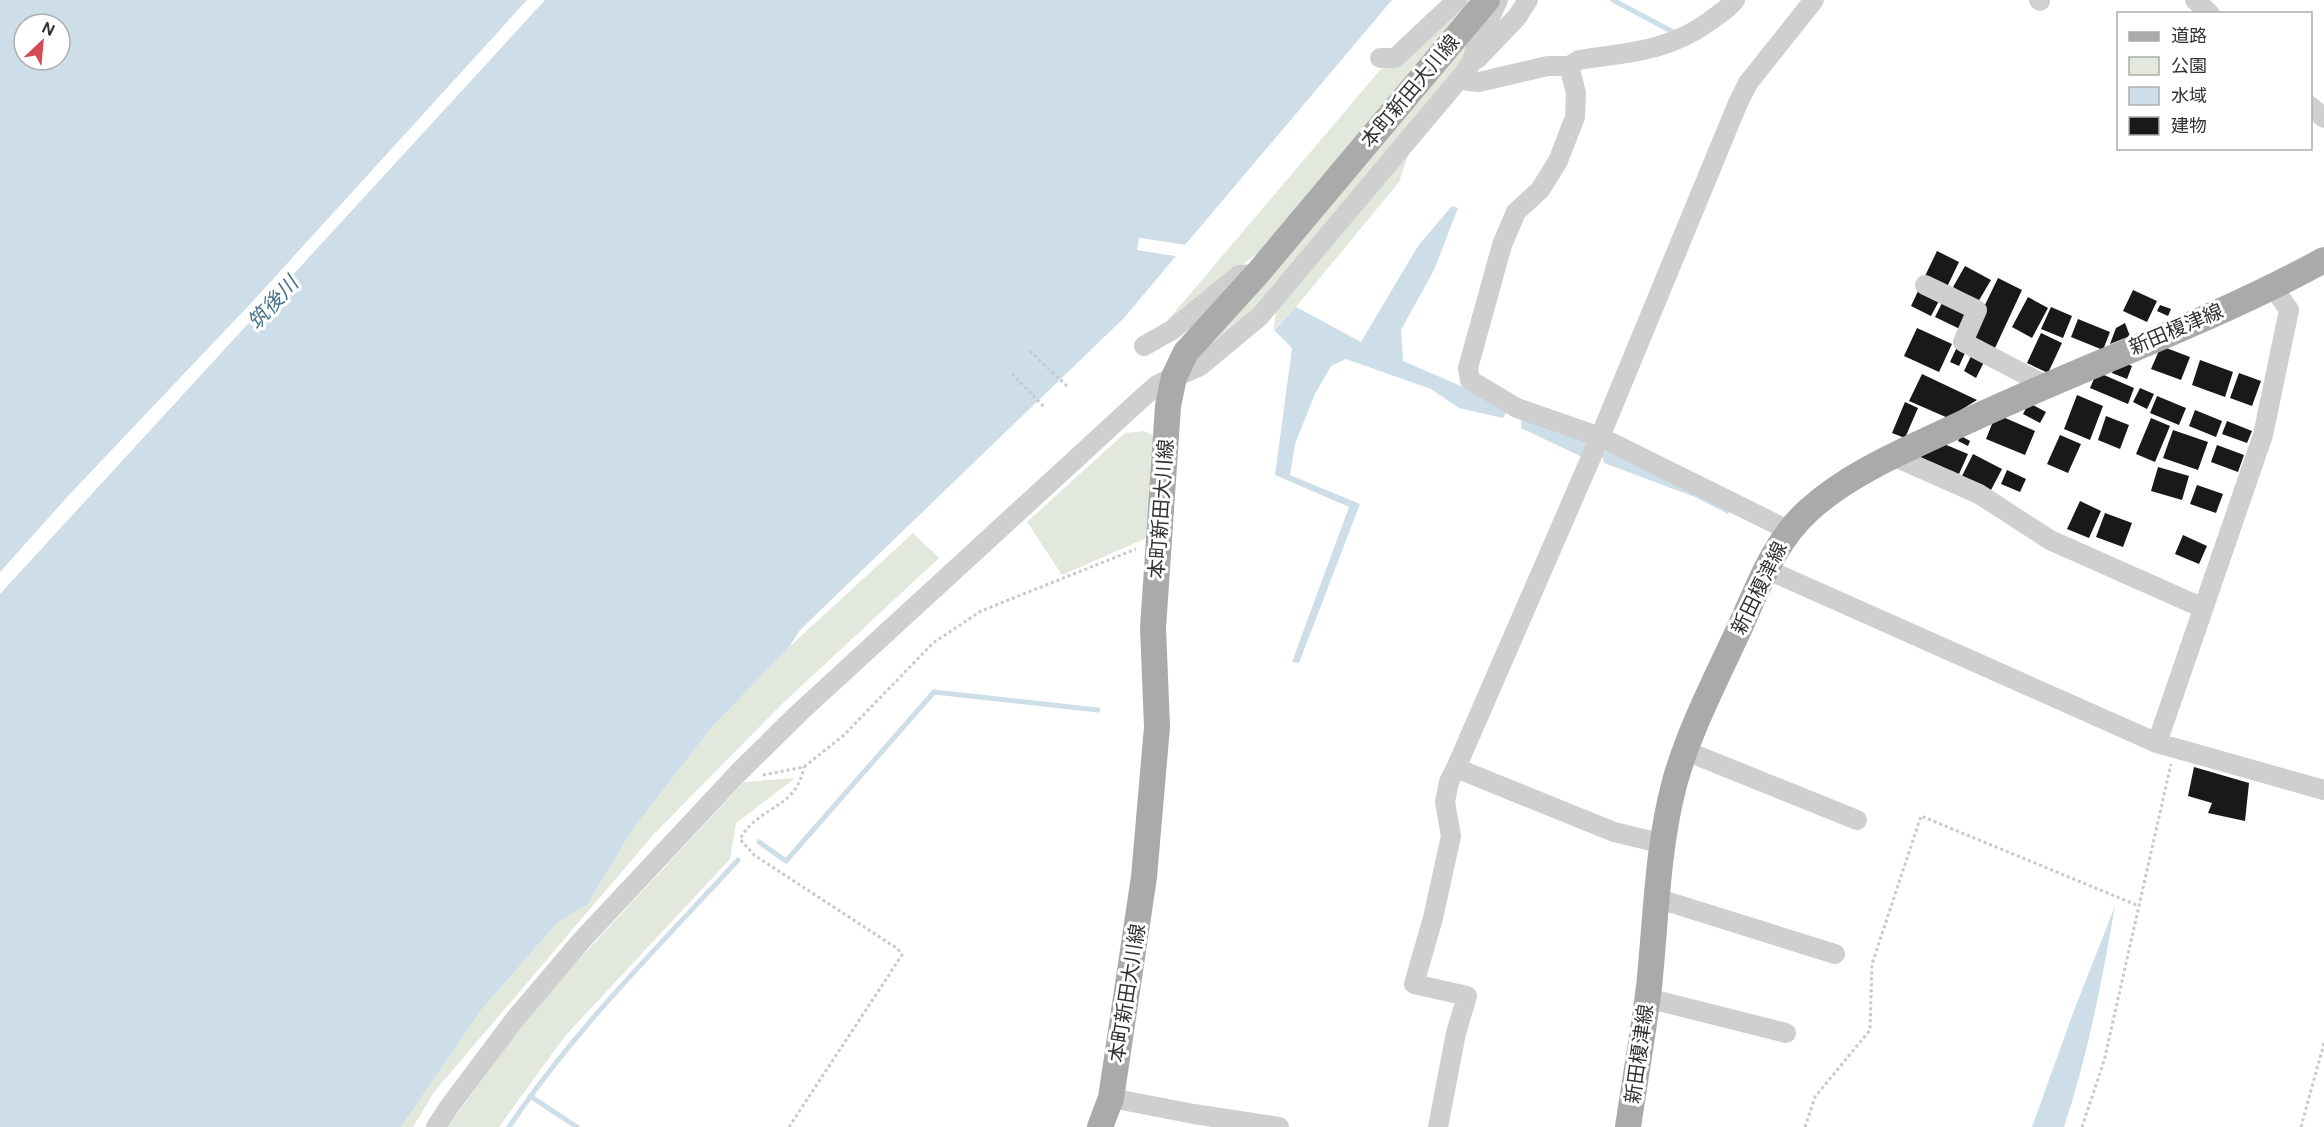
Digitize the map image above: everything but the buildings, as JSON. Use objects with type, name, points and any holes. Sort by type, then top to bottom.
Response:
[{"type":"main road","name":"本町新田大川線","points":[[1100,1127],[1111,1098],[1144,877],[1157,727],[1153,628],[1168,406],[1174,377],[1186,352],[1257,274],[1487,0]]},
{"type":"main road","name":"新田榎津線","points":[[1628,1127],[1647,998],[1656,898],[1674,784],[1686,750],[1766,569],[1788,530],[1810,508],[1893,456],[2045,385],[2273,288],[2324,260]]},
{"type":"street","points":[[1380,58],[1395,58],[1457,0]]},
{"type":"street","points":[[1467,69],[1498,0]]},
{"type":"street","points":[[436,1127],[515,1019],[582,940],[740,771],[800,712],[1157,385],[1200,366],[1259,317],[1467,69],[1517,17],[1528,0]]},
{"type":"street","points":[[1467,69],[1479,82],[1548,66],[1569,66],[1579,60],[1657,48],[1694,33],[1730,7],[1735,0]]},
{"type":"street","points":[[1438,1127],[1456,1033],[1467,996],[1414,984],[1433,918],[1450,836],[1445,802],[1449,782],[1600,437],[1743,93],[1748,83],[1814,0]]},
{"type":"street","points":[[2195,0],[2208,12]]},
{"type":"street","points":[[1569,66],[1575,93],[1575,117],[1558,161],[1540,190],[1516,212],[1502,245],[1468,368],[1470,380],[1517,408],[1600,437],[1788,530]]},
{"type":"street","points":[[2312,108],[2324,118]]},
{"type":"street","points":[[1144,346],[1172,330],[1239,275],[1257,274]]},
{"type":"street","points":[[1925,285],[1977,310],[1963,342],[2045,385]]},
{"type":"street","points":[[2166,745],[2203,608],[2263,435],[2289,310],[2273,288]]},
{"type":"street","points":[[1893,456],[1979,494],[2050,540],[2203,608]]},
{"type":"street","points":[[1766,569],[2166,745],[2324,790]]},
{"type":"street","points":[[1686,750],[1857,820]]},
{"type":"street","points":[[1455,768],[1614,832],[1664,844]]},
{"type":"street","points":[[1656,898],[1835,954]]},
{"type":"street","points":[[1647,998],[1785,1033]]},
{"type":"street","points":[[1111,1098],[1280,1127]]},
{"type":"path","points":[[1030,351],[1067,386]]},
{"type":"path","points":[[1012,374],[1045,408]]},
{"type":"path","points":[[740,771],[766,775],[804,767],[844,735],[933,643],[981,611],[1142,546],[1159,544]]},
{"type":"path","points":[[2082,1127],[2104,1061],[2139,906],[2166,745]]},
{"type":"path","points":[[789,1127],[902,955],[898,949],[754,855],[740,839],[748,825],[793,795],[801,783],[804,767]]},
{"type":"path","points":[[1805,1127],[1815,1097],[1870,1030],[1872,964],[1921,816],[2139,906]]},
{"type":"path","points":[[2301,1127],[2324,1043]]},
{"type":"green space","points":[[1466,0],[1470,0],[1259,252],[1162,327],[1381,69],[1398,64]]},
{"type":"green space","points":[[1488,11],[1466,57],[1248,314],[1195,359]]},
{"type":"green space","points":[[1412,143],[1399,182],[1296,307],[1274,329],[1276,306]]},
{"type":"green space","points":[[1144,431],[1154,436],[1151,536],[1062,575],[1027,522],[1125,433]]},
{"type":"green space","points":[[913,533],[939,558],[781,705],[653,835],[434,1092],[413,1127],[401,1127],[482,1009],[557,923],[587,905],[633,829],[712,727],[789,647]]},
{"type":"green space","points":[[795,778],[736,823],[730,859],[565,1036],[499,1127],[448,1127],[533,1009],[744,782]]},
{"type":"water","name":"筑後川","points":[[0,0],[1392,0],[1185,245],[1139,238],[1138,250],[1176,256],[1124,318],[800,630],[789,647],[712,727],[633,829],[587,905],[557,923],[482,1009],[401,1127],[0,1127]]},
{"type":"water","points":[[1452,206],[1458,208],[1434,270],[1401,330],[1403,361],[1484,396],[1506,413],[1503,418],[1459,408],[1431,389],[1346,359],[1331,366],[1315,394],[1295,444],[1290,475],[1360,504],[1299,663],[1292,662],[1349,507],[1275,475],[1292,348],[1274,330],[1296,307],[1361,342],[1418,246]]},
{"type":"water","points":[[1522,416],[1591,440],[1582,457],[1521,428]]},
{"type":"water","points":[[1611,446],[1734,502],[1728,514],[1695,497],[1604,463],[1602,455]]},
{"type":"water","points":[[2115,906],[2094,1018],[2064,1127],[2032,1127],[2073,1013]]},
{"type":"pier","points":[[527,0],[545,0],[0,594],[0,572],[68,496],[253,301]]},
{"type":"pier","points":[[1139,238],[1185,245],[1183,248],[1142,241],[1141,247],[1178,254],[1176,256],[1137,250]]},
{"type":"waterway","points":[[1613,0],[1673,32]]},
{"type":"waterway","points":[[759,842],[786,861],[934,692],[1098,710]]},
{"type":"waterway","points":[[509,1127],[534,1091],[589,1023],[738,860]]},
{"type":"waterway","points":[[530,1096],[577,1127]]}]
